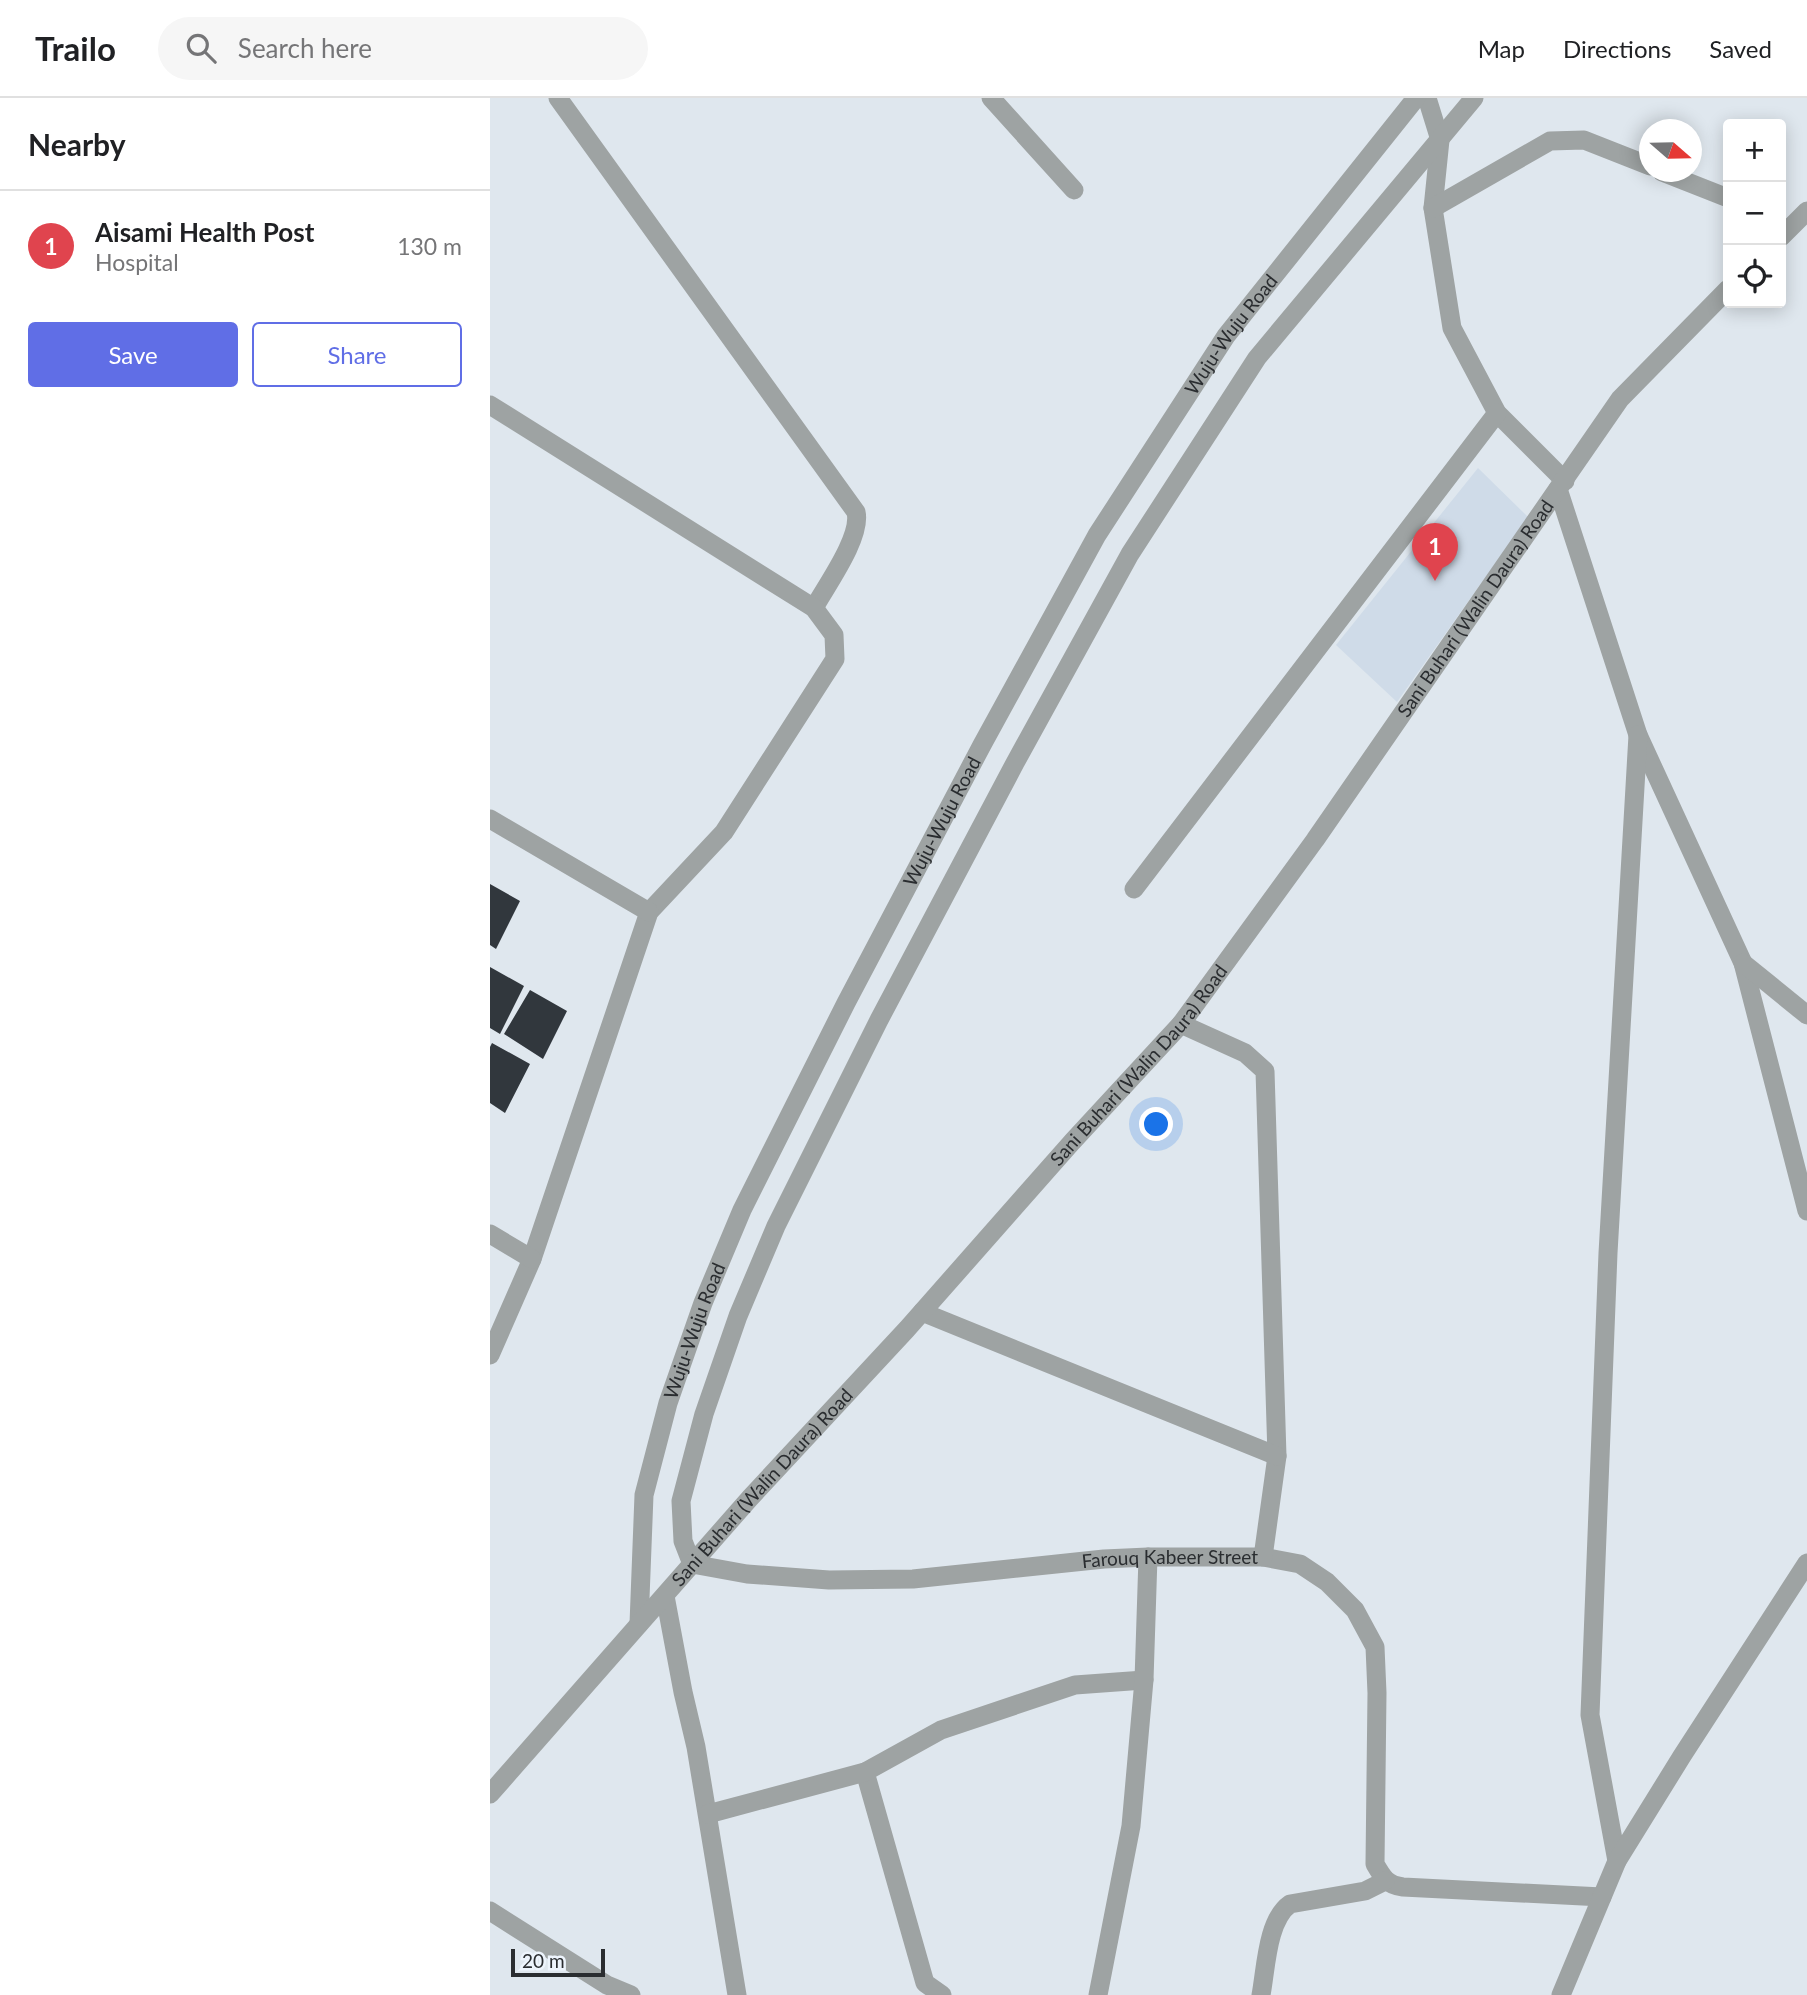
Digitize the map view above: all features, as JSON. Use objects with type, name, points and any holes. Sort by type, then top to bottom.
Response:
[{"type":"street","points":[[558,98],[856,512],[858,523],[848,547],[814,608]]},
{"type":"street","points":[[991,98],[1074,190]]},
{"type":"street","name":"Wuju-Wuju Road","points":[[639,1624],[644,1495],[668,1403],[703,1303],[742,1210],[846,1003],[1097,535],[1226,336],[1416,98]]},
{"type":"street","points":[[1427,98],[1440,140],[1433,208],[1452,328],[1497,413],[1561,485],[1638,735],[1743,963],[1807,1211]]},
{"type":"street","name":"Wuju-Wuju Road","points":[[691,1564],[683,1541],[681,1501],[704,1414],[738,1316],[776,1226],[1015,763],[1130,554],[1257,358],[1474,98]]},
{"type":"street","points":[[1433,208],[1550,141],[1584,140],[1639,162]]},
{"type":"street","points":[[1687,182],[1723,196]]},
{"type":"street","name":"Sani Buhari (Walin Daura) Road","points":[[490,1794],[691,1564],[1181,1024],[1315,840],[1620,399],[1723,294]]},
{"type":"street","points":[[490,405],[814,608],[834,635],[835,659],[723,832],[649,912],[532,1259],[490,1355]]},
{"type":"street","points":[[1134,889],[1497,413]]},
{"type":"street","points":[[1617,1861],[1590,1715],[1608,1253],[1638,735]]},
{"type":"street","points":[[490,819],[649,912]]},
{"type":"street","points":[[1743,963],[1807,1014]]},
{"type":"street","points":[[1181,1024],[1245,1054],[1265,1071],[1277,1456],[1264,1557]]},
{"type":"street","points":[[490,1234],[532,1259]]},
{"type":"street","points":[[922,1312],[1277,1456]]},
{"type":"street","points":[[1098,1995],[1131,1826],[1144,1679],[1148,1557]]},
{"type":"street","name":"Farouq Kabeer Street","points":[[691,1564],[747,1574],[815,1579],[899,1579],[1148,1557],[1264,1557],[1300,1564],[1327,1582],[1355,1610],[1375,1647],[1375,1864],[1385,1881]]},
{"type":"street","points":[[1561,1995],[1617,1861],[1807,1563]]},
{"type":"street","points":[[665,1595],[708,1814],[737,1995]]},
{"type":"street","points":[[708,1814],[865,1772],[941,1730],[1075,1685],[1144,1679]]},
{"type":"street","points":[[865,1772],[925,1983],[942,1995]]},
{"type":"street","points":[[1261,1995],[1273,1928],[1281,1910],[1290,1904],[1365,1891],[1385,1881],[1390,1885],[1403,1887],[1602,1897]]},
{"type":"street","points":[[490,1911],[605,1990],[631,1995]]},
{"type":"shaded area","points":[[1478,468],[1528,517],[1397,702],[1336,645]]},
{"type":"building","points":[[490,884],[520,901],[496,949],[490,945]]},
{"type":"building","points":[[490,967],[524,986],[500,1034],[490,1028]]},
{"type":"building","points":[[530,990],[567,1011],[543,1059],[504,1034]]},
{"type":"building","points":[[492,1043],[530,1064],[505,1113],[490,1103]]},
{"type":"place","name":"Aisami Health Post","points":[[1435,581]]}]
